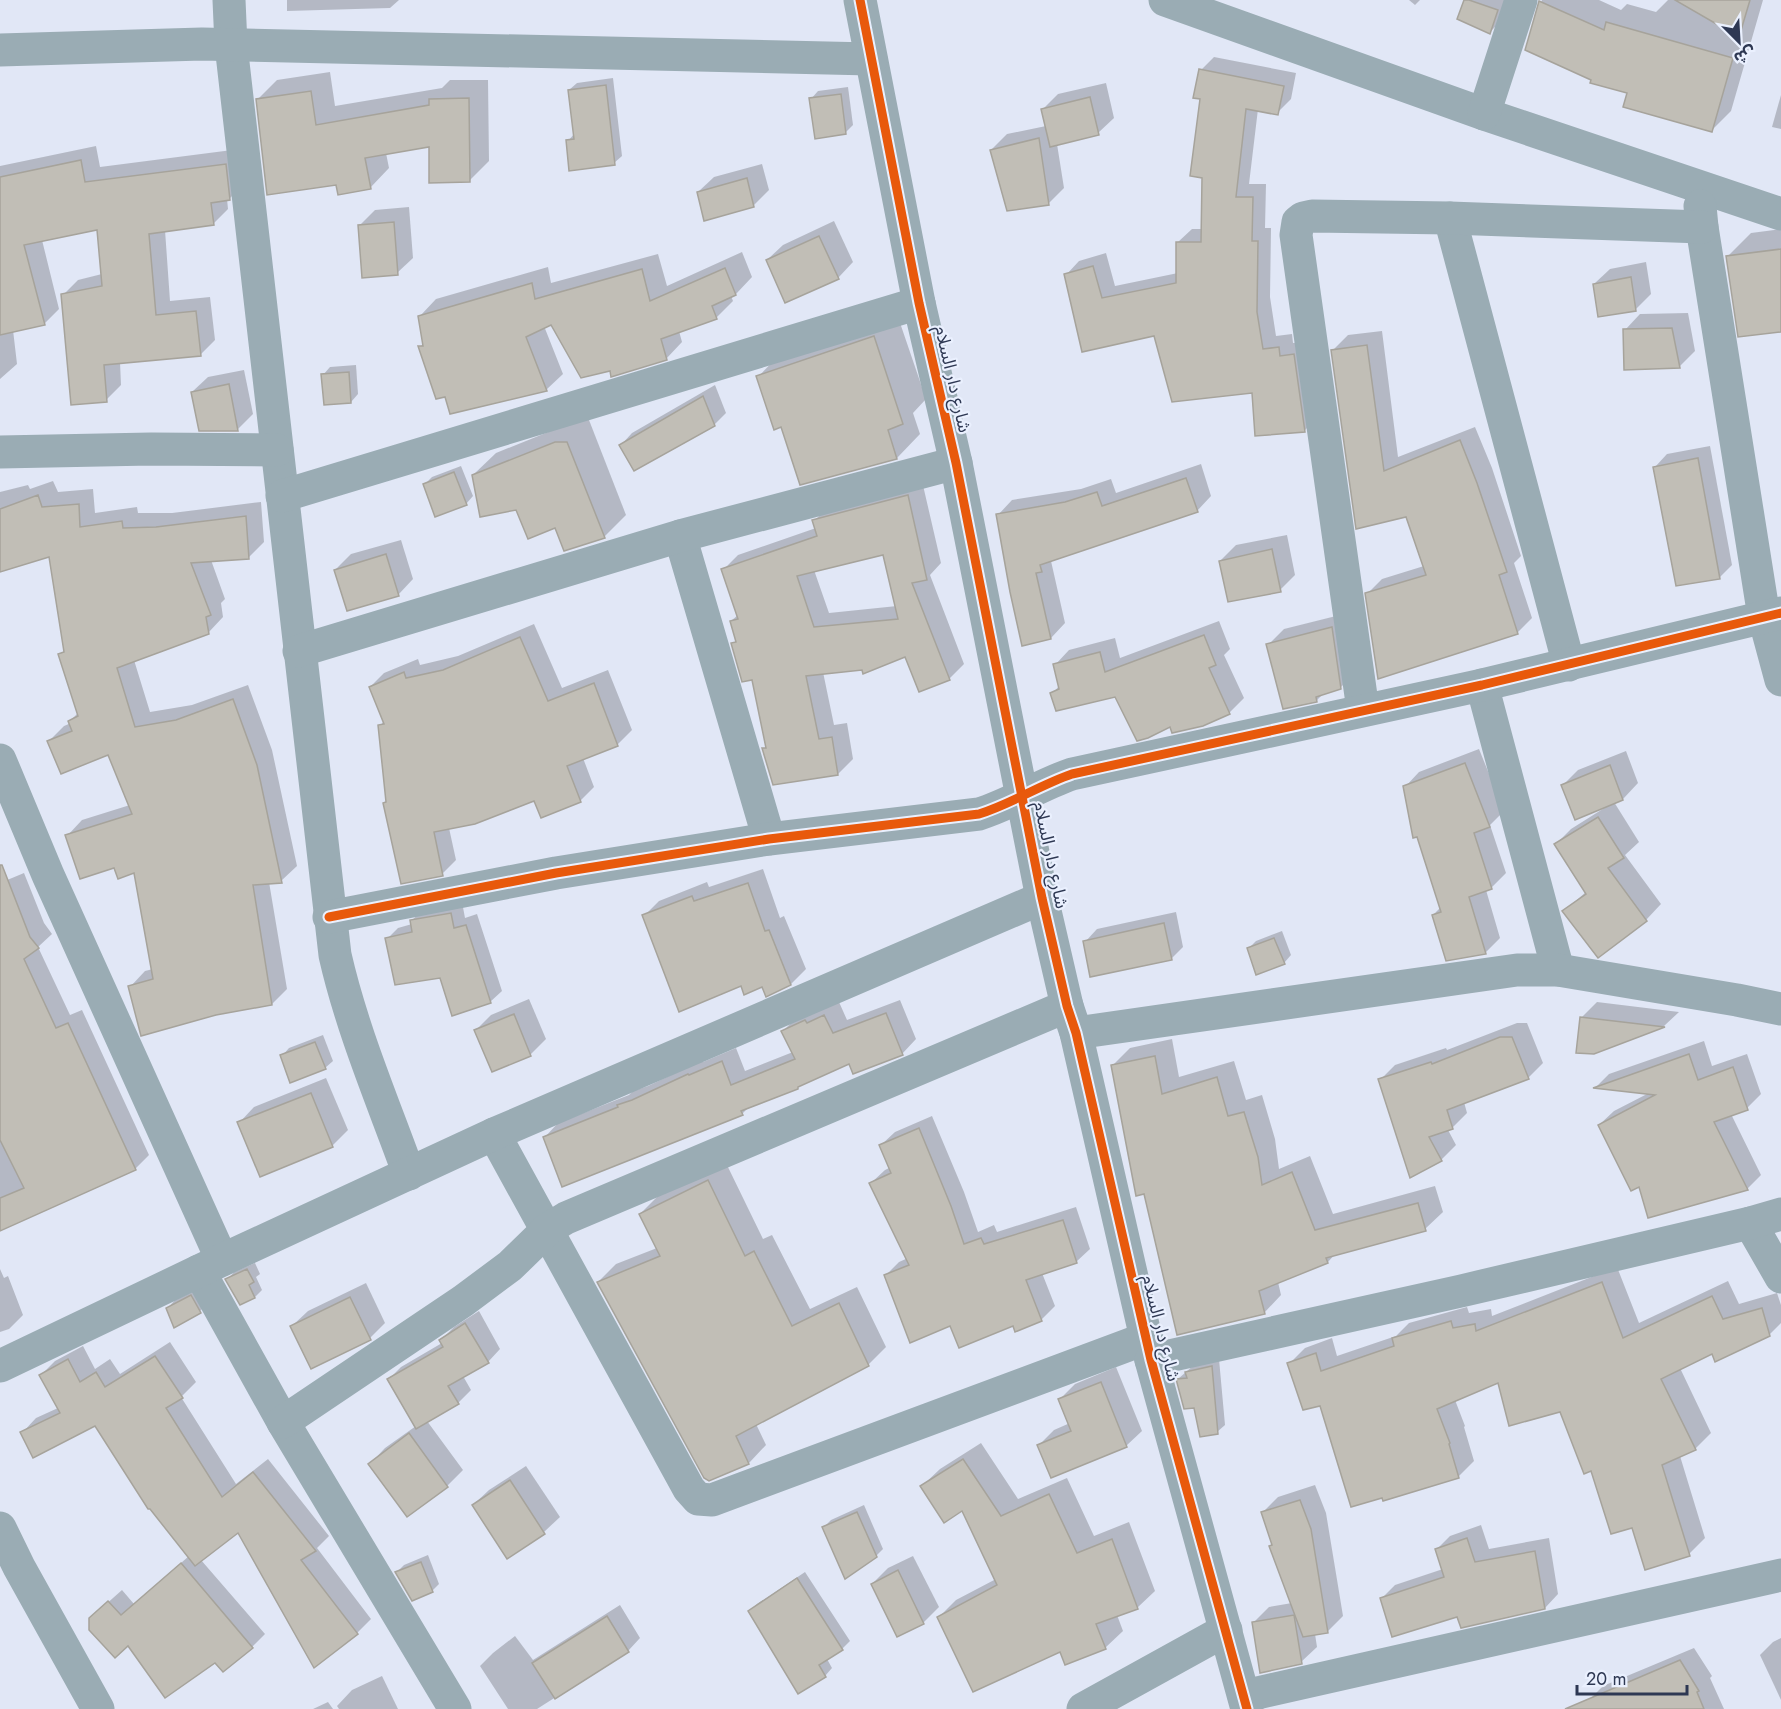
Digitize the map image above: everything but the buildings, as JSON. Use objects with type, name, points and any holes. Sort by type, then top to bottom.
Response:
[{"type":"street","points":[[229,0],[231,45],[329,917],[342,988],[351,1017],[409,1174]]},
{"type":"street","name":"شارع دار السلام","points":[[860,0],[919,303],[956,464],[1042,898],[1149,1349],[1245,1703]]},
{"type":"street","points":[[1165,0],[1484,114],[1781,214]]},
{"type":"street","points":[[1484,114],[1521,0]]},
{"type":"street","points":[[0,50],[202,44],[871,59]]},
{"type":"street","points":[[1699,187],[1702,227],[1772,615],[1781,680]]},
{"type":"street","points":[[1363,710],[1296,229],[1298,222],[1312,216],[1450,218],[1702,227]]},
{"type":"street","points":[[1450,218],[1569,665]]},
{"type":"street","points":[[282,496],[919,303]]},
{"type":"street","points":[[0,452],[277,450]]},
{"type":"street","points":[[299,651],[680,536],[956,464]]},
{"type":"street","points":[[680,536],[769,839]]},
{"type":"street","points":[[329,917],[556,873],[769,839],[979,814],[999,808],[1050,782],[1072,774],[1482,685],[1772,615]]},
{"type":"street","points":[[1482,685],[1558,970]]},
{"type":"street","points":[[0,760],[210,1265],[283,1422],[455,1709]]},
{"type":"street","points":[[0,1366],[210,1265],[495,1134],[1042,898]]},
{"type":"street","points":[[283,1422],[463,1301],[510,1266],[548,1229],[566,1218],[1071,1019],[1518,970],[1558,970],[1781,1009]]},
{"type":"street","points":[[495,1134],[689,1489],[698,1499],[712,1500],[1149,1349],[1461,1291],[1781,1214]]},
{"type":"street","points":[[1750,1223],[1781,1277]]},
{"type":"street","points":[[0,1528],[10,1575],[98,1709]]},
{"type":"street","points":[[1245,1703],[1781,1575]]},
{"type":"street","points":[[1083,1709],[1226,1630]]},
{"type":"cycle path","points":[[860,0],[919,303],[956,463],[1042,898],[1067,1006],[1076,1033],[1151,1360],[1247,1709]]},
{"type":"cycle path","points":[[329,917],[556,873],[769,839],[979,814],[1072,774],[1482,685],[1781,613]]}]
